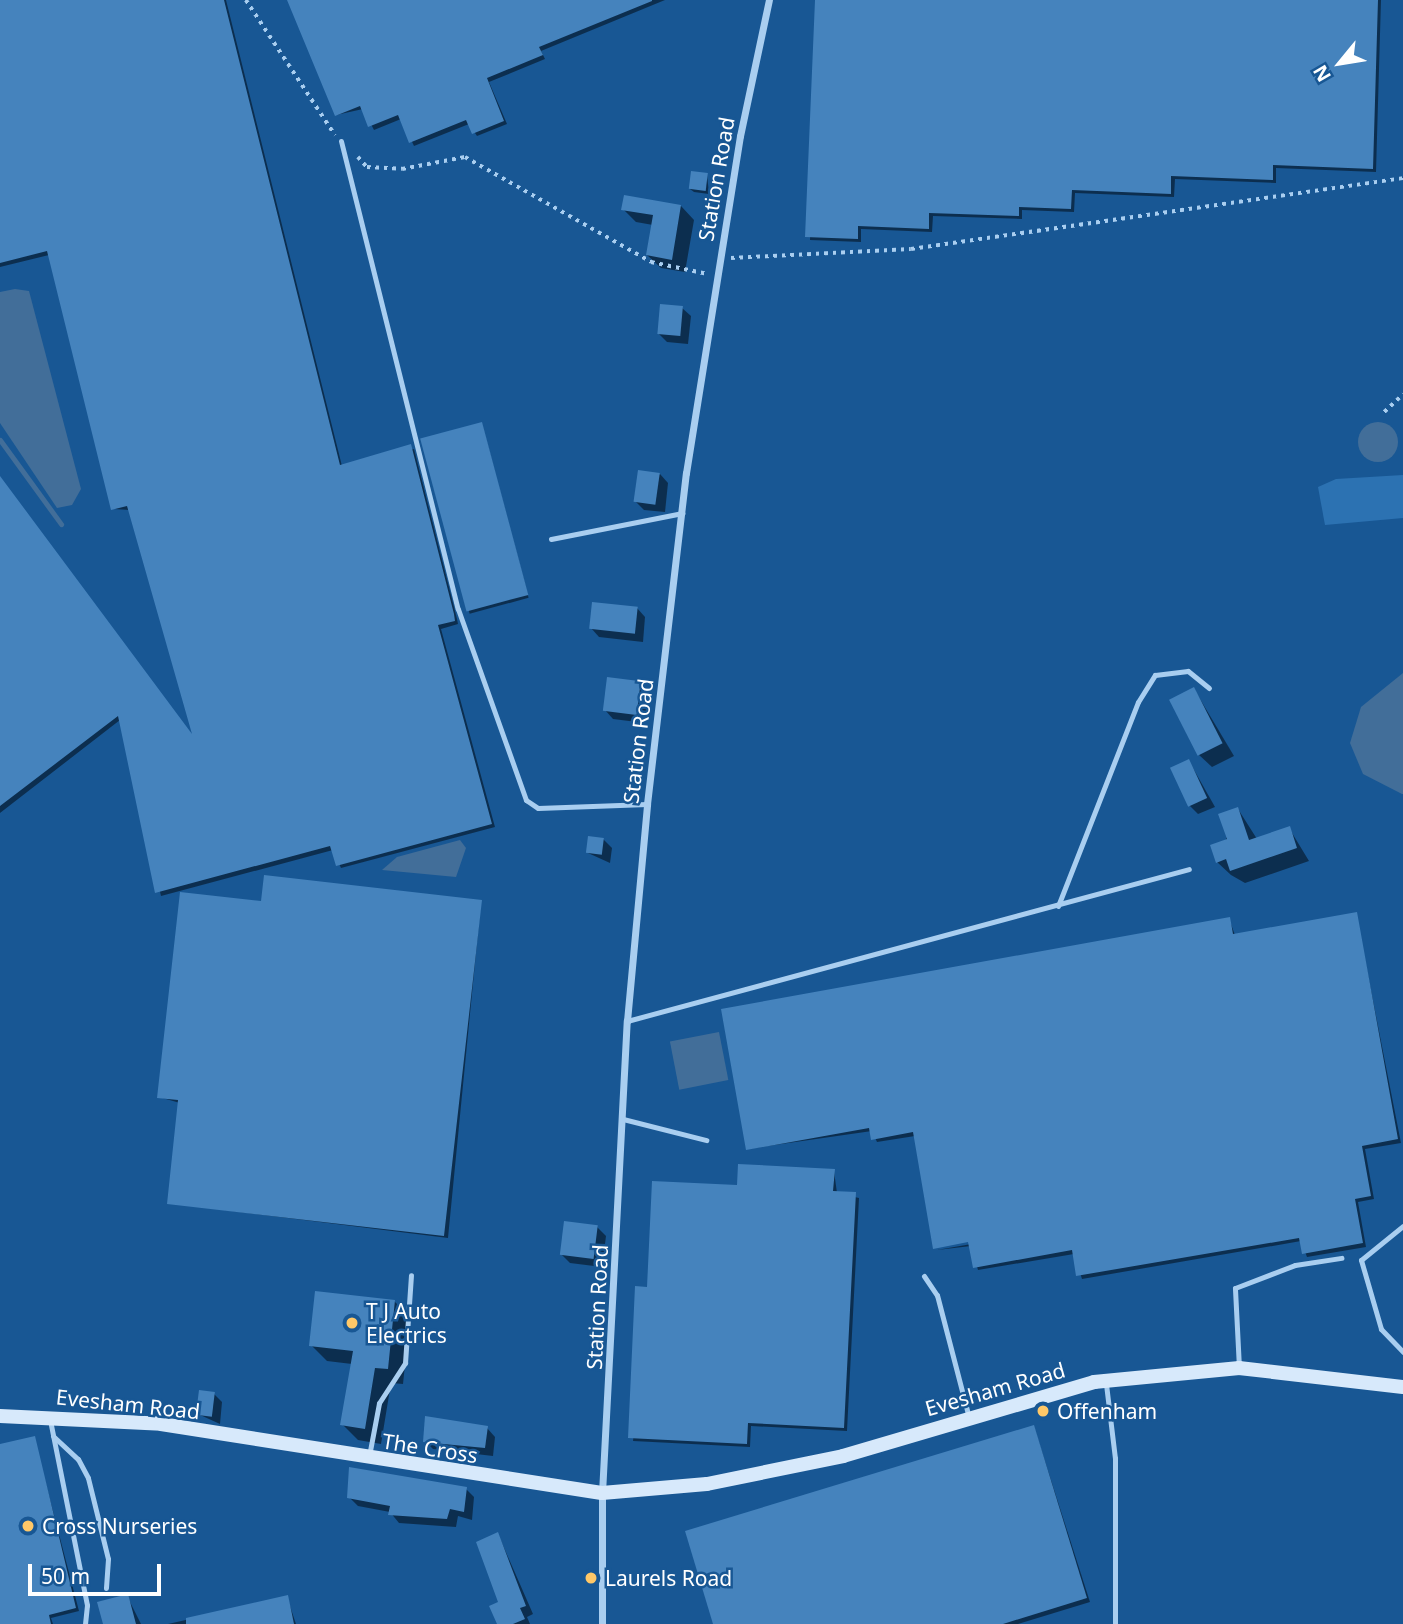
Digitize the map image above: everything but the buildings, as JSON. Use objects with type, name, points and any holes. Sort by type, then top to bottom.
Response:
[{"type":"main road","name":"Evesham Road","points":[[602,1493],[707,1483],[843,1456],[1106,1381],[1239,1368],[1403,1387]]},
{"type":"main road","name":"Evesham Road","points":[[0,1416],[49,1416],[161,1424],[250,1441]]},
{"type":"main road","name":"The Cross","points":[[250,1441],[602,1493]]},
{"type":"street","name":"Station Road","points":[[602,1493],[627,1021],[647,804],[682,513],[717,276],[769,0]]},
{"type":"street","points":[[602,1493],[602,1624]]},
{"type":"lane","points":[[341,141],[458,609],[526,800],[538,808],[647,804]]},
{"type":"lane","points":[[551,539],[682,513]]},
{"type":"lane","points":[[1058,906],[1138,702],[1155,675],[1188,671],[1209,688]]},
{"type":"lane","points":[[627,1021],[1189,869]]},
{"type":"lane","points":[[623,1119],[706,1140]]},
{"type":"lane","points":[[1403,1226],[1361,1260],[1381,1329],[1403,1352]]},
{"type":"lane","points":[[1239,1368],[1235,1288],[1296,1265],[1341,1258]]},
{"type":"lane","points":[[368,1460],[379,1403],[405,1363],[411,1275]]},
{"type":"lane","points":[[924,1276],[937,1295],[969,1418]]},
{"type":"lane","points":[[1106,1381],[1115,1458],[1115,1624]]},
{"type":"lane","points":[[49,1416],[87,1605],[85,1624]]},
{"type":"lane","points":[[53,1436],[78,1459],[88,1478],[108,1559],[106,1588]]},
{"type":"path","points":[[246,0],[309,103],[367,167],[421,167],[465,157],[651,262],[717,276]]},
{"type":"path","points":[[720,259],[911,249],[1403,178]]},
{"type":"path","points":[[1384,412],[1403,394]]},
{"type":"shaded area","points":[[15,289],[29,291],[81,489],[72,505],[57,508],[0,423],[0,292]]},
{"type":"shaded area","points":[[1378,422],[1392,428],[1398,442],[1392,456],[1378,462],[1364,456],[1358,442],[1364,428]]},
{"type":"shaded area","points":[[1403,475],[1403,518],[1325,525],[1318,487],[1336,479]]},
{"type":"shaded area","points":[[1403,673],[1402,794],[1363,774],[1350,743],[1361,707]]},
{"type":"shaded area","points":[[460,840],[466,848],[456,877],[382,870],[397,857]]},
{"type":"shaded area","points":[[719,1032],[728,1080],[679,1090],[670,1042]]},
{"type":"waterway","points":[[0,440],[61,524]]},
{"type":"place","name":"T J Auto Electrics","points":[[352,1323]]},
{"type":"place","name":"Offenham","points":[[1043,1411]]},
{"type":"place","name":"Cross Nurseries","points":[[28,1526]]},
{"type":"place","name":"Laurels Road","points":[[591,1578]]}]
